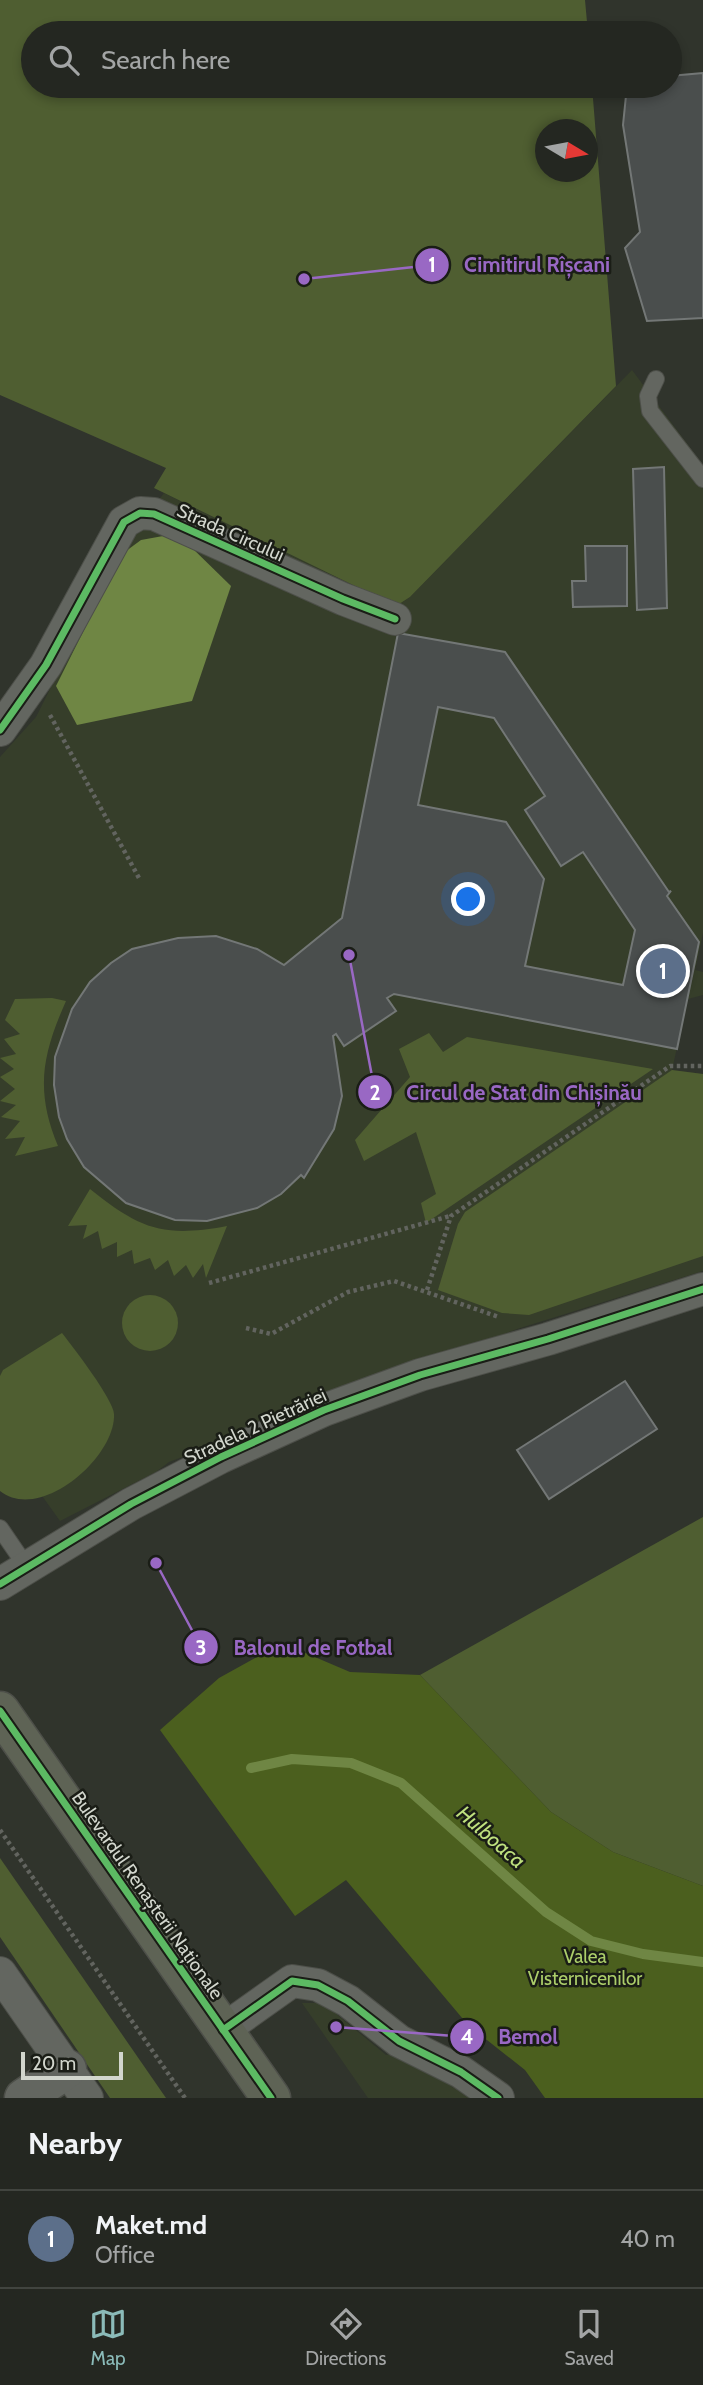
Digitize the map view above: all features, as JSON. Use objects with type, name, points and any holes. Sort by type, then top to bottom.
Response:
[{"type":"main road","name":"Bulevardul Renașterii Naționale","points":[[0,1711],[271,2098]]},
{"type":"street","name":"Strada Circului","points":[[0,730],[30,690],[124,522],[140,513],[154,514],[343,600],[395,619]]},
{"type":"street","name":"Stradela 2 Pietrăriei","points":[[0,1584],[131,1504],[221,1457],[324,1410],[420,1375],[548,1339],[703,1289]]},
{"type":"street","points":[[0,1973],[77,2083],[24,2098]]},
{"type":"street","points":[[223,2030],[292,1981],[318,1985],[348,2001],[399,2041],[461,2072],[498,2098]]},
{"type":"lane","points":[[656,379],[648,396],[650,411],[703,479]]},
{"type":"lane","points":[[0,1528],[26,1566]]},
{"type":"path","points":[[30,690],[57,723],[139,878]]},
{"type":"path","points":[[209,1283],[451,1216],[670,1066],[703,1066]]},
{"type":"path","points":[[427,1290],[451,1216]]},
{"type":"path","points":[[246,1328],[262,1334],[279,1331],[348,1292],[372,1284],[394,1281],[427,1290],[548,1339]]},
{"type":"path","points":[[0,1830],[185,2098]]},
{"type":"shaded area","points":[[0,0],[585,0],[587,21],[21,21],[21,98],[593,98],[595,119],[535,119],[535,182],[598,182],[598,161],[616,386],[410,597],[396,606],[154,488],[166,468],[0,395]]},
{"type":"shaded area","points":[[632,370],[703,465],[703,933],[695,970],[703,972],[703,995],[688,999],[672,1070],[703,1074],[703,1271],[517,1329],[169,1462],[156,1472],[60,1521],[0,1437],[0,757],[36,717],[118,554],[164,493],[396,606],[410,597]]},
{"type":"shaded area","points":[[163,536],[187,543],[231,586],[192,701],[77,725],[56,686],[122,554],[141,540]]},
{"type":"shaded area","points":[[52,998],[66,1001],[51,1039],[44,1073],[46,1108],[58,1146],[15,1156],[25,1137],[5,1139],[20,1121],[1,1117],[16,1105],[0,1101],[15,1089],[0,1077],[14,1069],[0,1058],[16,1054],[4,1039],[20,1034],[5,1020],[15,999]]},
{"type":"shaded area","points":[[429,1033],[443,1052],[467,1037],[653,1069],[426,1223],[421,1203],[436,1194],[416,1132],[364,1161],[355,1140],[410,1077],[399,1049]]},
{"type":"shaded area","points":[[672,1070],[703,1074],[703,1256],[529,1315],[502,1313],[438,1290],[458,1224],[465,1212]]},
{"type":"shaded area","points":[[90,1189],[124,1213],[153,1227],[186,1231],[227,1226],[206,1278],[203,1264],[193,1278],[186,1265],[174,1276],[168,1260],[155,1270],[150,1258],[134,1264],[132,1250],[117,1257],[117,1242],[102,1249],[98,1231],[83,1239],[87,1225],[68,1226]]},
{"type":"shaded area","points":[[150,1295],[170,1303],[178,1323],[170,1343],[150,1351],[130,1343],[122,1323],[130,1303]]},
{"type":"shaded area","points":[[62,1333],[92,1373],[112,1407],[114,1414],[111,1431],[103,1449],[73,1481],[35,1499],[16,1499],[0,1491],[0,1376],[3,1370]]},
{"type":"shaded area","points":[[703,1517],[703,1886],[613,1852],[551,1812],[420,1675]]},
{"type":"shaded area","points":[[0,1858],[166,2098],[110,2098],[0,1937]]},
{"type":"shaded area","points":[[302,2003],[323,2003],[386,2055],[398,2052],[470,2098],[368,2098]]},
{"type":"green space","name":"Valea Visternicenilor","points":[[282,1643],[350,1672],[420,1675],[551,1812],[613,1852],[703,1886],[703,2098],[545,2098],[525,2070],[468,2025],[346,1880],[295,1916],[160,1730],[219,1678]]},
{"type":"building","points":[[703,73],[703,318],[647,321],[625,248],[640,232],[623,125],[626,98],[682,98],[682,75]]},
{"type":"building","points":[[664,467],[667,608],[637,610],[633,469]]},
{"type":"building","points":[[585,546],[627,546],[627,606],[573,607],[572,581],[586,581]]},
{"type":"building","points":[[398,633],[505,652],[669,892],[671,891],[667,896],[699,942],[677,1049],[394,994],[387,998],[396,1011],[344,1046],[336,1034],[333,1036],[342,1096],[334,1129],[304,1178],[301,1175],[281,1194],[257,1208],[207,1221],[175,1220],[126,1203],[84,1167],[67,1139],[59,1117],[54,1085],[55,1057],[72,1009],[90,982],[132,949],[178,938],[216,936],[257,949],[284,965],[342,918]],"holes":[[[438,707],[494,718],[545,796],[525,810],[561,866],[583,852],[635,930],[623,985],[525,966],[544,879],[506,822],[418,805]]]},
{"type":"building","points":[[625,1381],[657,1429],[549,1499],[517,1450]]},
{"type":"waterway","name":"Hulboaca","points":[[251,1768],[292,1759],[351,1763],[401,1783],[546,1912],[591,1941],[643,1954],[703,1962]]},
{"type":"cycle path","points":[[0,730],[46,665],[124,522],[140,513],[154,514],[343,599],[395,619]]},
{"type":"cycle path","points":[[0,1584],[131,1504],[221,1457],[324,1410],[420,1375],[548,1339],[703,1289]]},
{"type":"cycle path","points":[[0,1711],[271,2098]]},
{"type":"cycle path","points":[[223,2030],[292,1981],[318,1985],[348,2001],[399,2041],[461,2072],[498,2098]]},
{"type":"place","name":"Cimitirul Rîșcani","points":[[304,279]]},
{"type":"place","name":"Circul de Stat din Chișinău","points":[[349,955]]},
{"type":"place","name":"Maket.md","points":[[663,971]]},
{"type":"place","name":"Balonul de Fotbal","points":[[156,1563]]},
{"type":"place","name":"Bemol","points":[[336,2027]]}]
